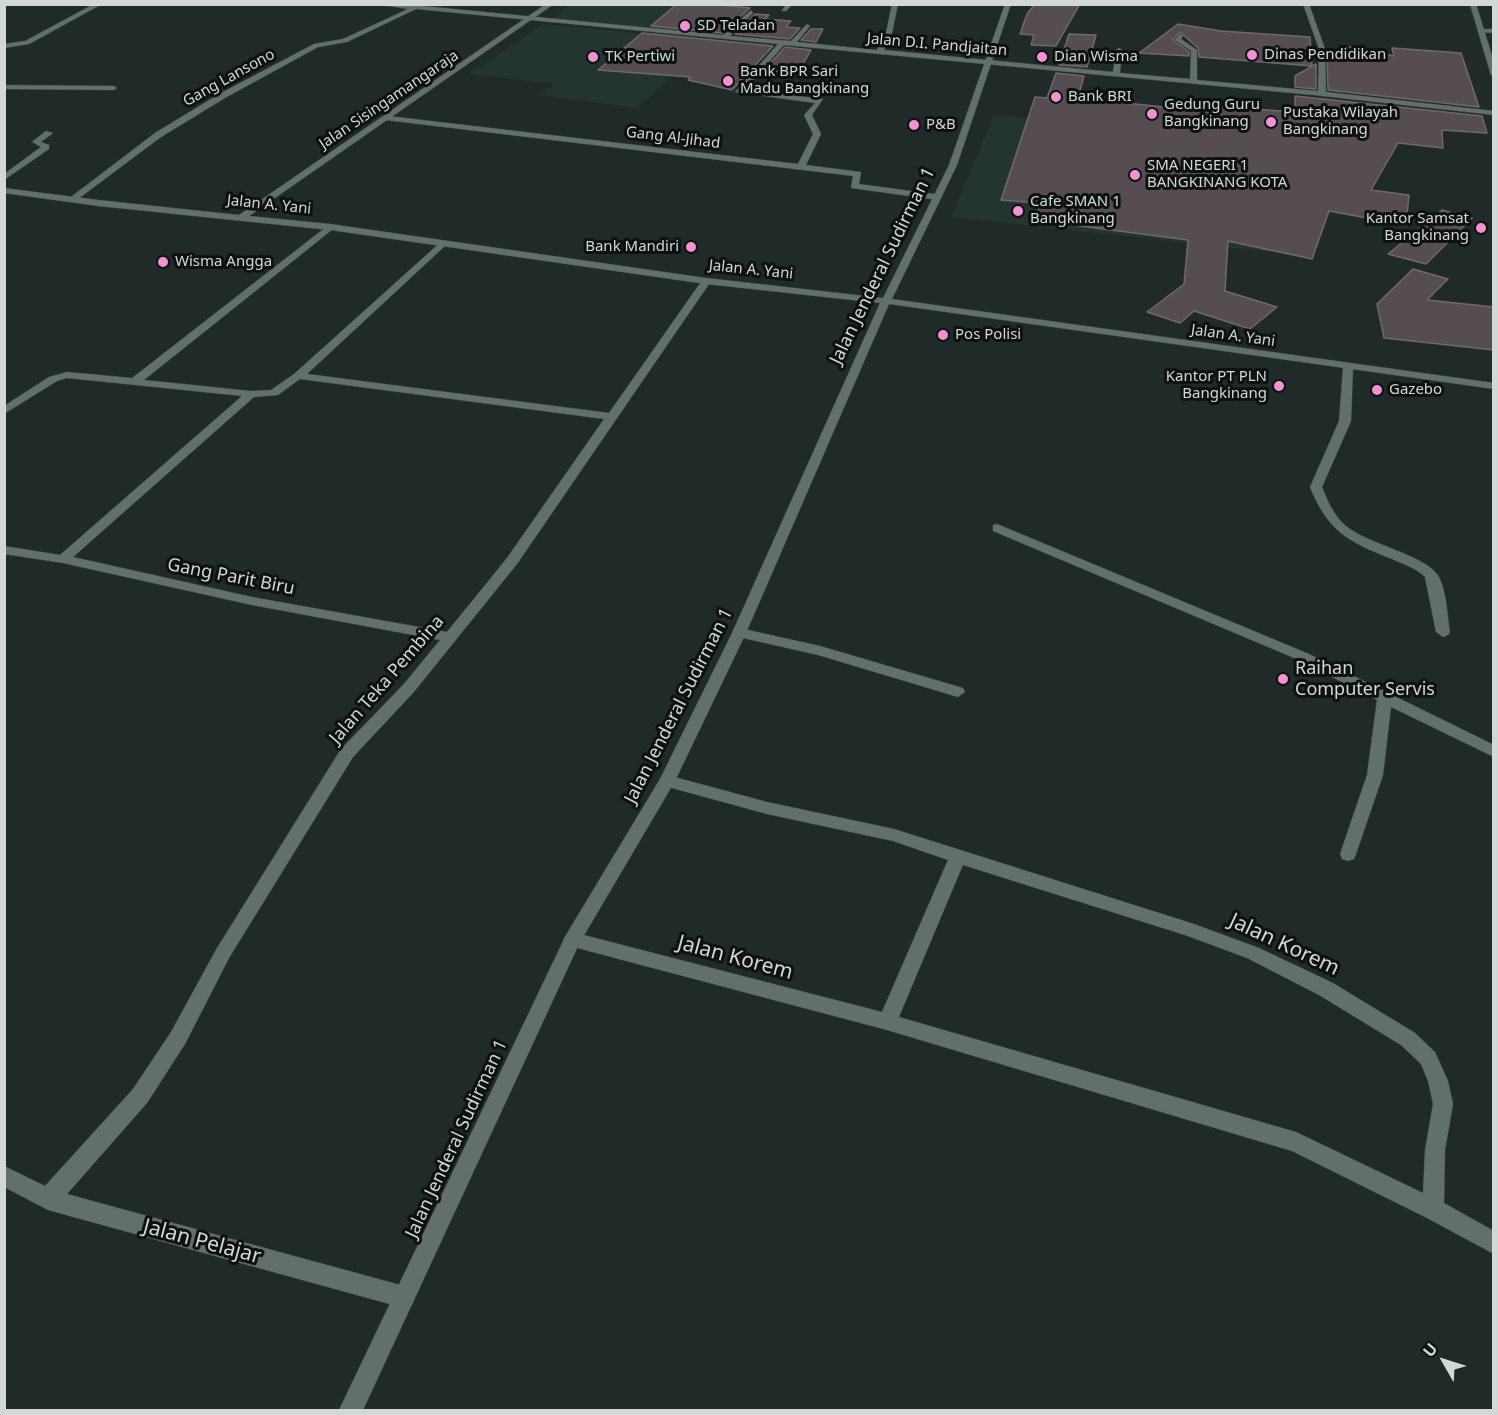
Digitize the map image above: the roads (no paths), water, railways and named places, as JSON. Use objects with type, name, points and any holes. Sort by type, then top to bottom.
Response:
[{"type":"street","points":[[4,46],[27,43],[99,4]]},
{"type":"street","name":"Jalan D.I. Pandjaitan","points":[[378,4],[528,21],[1494,112]]},
{"type":"street","name":"Jalan Sisingamangaraja","points":[[242,217],[551,4]]},
{"type":"street","points":[[784,10],[790,4]]},
{"type":"street","points":[[879,53],[888,33],[895,4]]},
{"type":"street","name":"Jalan Jenderal Sudirman 1","points":[[351,1410],[572,940],[667,781],[739,633],[886,301],[953,165],[1008,4]]},
{"type":"street","points":[[1306,4],[1322,49],[1322,94]]},
{"type":"street","points":[[1473,4],[1494,75]]},
{"type":"street","name":"Gang Lansono","points":[[71,200],[158,135],[221,96],[316,45],[345,41],[414,7]]},
{"type":"street","points":[[724,38],[751,12]]},
{"type":"street","points":[[791,45],[807,26]]},
{"type":"street","points":[[1481,31],[1494,31]]},
{"type":"street","points":[[1180,36],[1178,40],[1194,50],[1193,82]]},
{"type":"street","points":[[782,44],[740,92],[820,102],[808,115],[817,134],[801,167]]},
{"type":"street","points":[[1116,75],[1119,50]]},
{"type":"street","points":[[4,87],[114,88]]},
{"type":"street","name":"Gang Al-Jihad","points":[[388,118],[858,174],[854,186],[938,196]]},
{"type":"street","points":[[4,178],[46,147],[36,142],[49,133]]},
{"type":"street","name":"Jalan A. Yani","points":[[4,189],[71,200],[330,227],[706,280],[886,301],[1348,368],[1494,386]]},
{"type":"street","points":[[134,382],[330,227]]},
{"type":"street","points":[[4,411],[60,377],[251,394],[274,393],[298,376],[443,243]]},
{"type":"street","name":"Jalan Teka Pembina","points":[[48,1199],[140,1096],[178,1038],[223,953],[347,753],[408,689],[512,561],[706,280]]},
{"type":"street","points":[[1348,368],[1345,421],[1316,488],[1321,503],[1332,523],[1348,536],[1420,566],[1433,578],[1443,632]]},
{"type":"street","points":[[298,376],[612,417]]},
{"type":"street","points":[[63,559],[251,394]]},
{"type":"street","points":[[997,528],[1304,657],[1494,752]]},
{"type":"street","name":"Gang Parit Biru","points":[[4,550],[63,559],[252,601],[450,637]]},
{"type":"street","points":[[739,633],[820,651],[958,692]]},
{"type":"street","points":[[1348,854],[1375,775],[1385,698]]},
{"type":"street","name":"Jalan Korem","points":[[667,781],[767,808],[894,835],[958,858],[1188,929],[1253,952],[1326,989],[1408,1039],[1428,1058],[1438,1081],[1443,1104],[1435,1150],[1433,1209]]},
{"type":"street","points":[[887,1022],[958,858]]},
{"type":"street","name":"Jalan Korem","points":[[572,940],[887,1022],[1296,1142],[1433,1209],[1494,1243]]},
{"type":"street","name":"Jalan Pelajar","points":[[4,1176],[48,1199],[404,1297]]},
{"type":"place","name":"SD Teladan","points":[[685,26]]},
{"type":"place","name":"Dinas Pendidikan","points":[[1252,55]]},
{"type":"place","name":"TK Pertiwi","points":[[593,57]]},
{"type":"place","name":"Dian Wisma","points":[[1042,57]]},
{"type":"place","name":"Bank BPR Sari Madu Bangkinang","points":[[728,81]]},
{"type":"place","name":"Bank BRI","points":[[1056,97]]},
{"type":"place","name":"Gedung Guru Bangkinang","points":[[1152,114]]},
{"type":"place","name":"Pustaka Wilayah Bangkinang","points":[[1271,122]]},
{"type":"place","name":"P&B","points":[[914,125]]},
{"type":"place","name":"SMA NEGERI 1 BANGKINANG KOTA","points":[[1135,175]]},
{"type":"place","name":"Cafe SMAN 1 Bangkinang","points":[[1018,211]]},
{"type":"place","name":"Kantor Samsat Bangkinang","points":[[1481,228]]},
{"type":"place","name":"Bank Mandiri","points":[[691,247]]},
{"type":"place","name":"Wisma Angga","points":[[163,262]]},
{"type":"place","name":"Pos Polisi","points":[[943,335]]},
{"type":"place","name":"Kantor PT PLN Bangkinang","points":[[1279,386]]},
{"type":"place","name":"Gazebo","points":[[1377,390]]},
{"type":"place","name":"Raihan Computer Servis","points":[[1283,679]]}]
